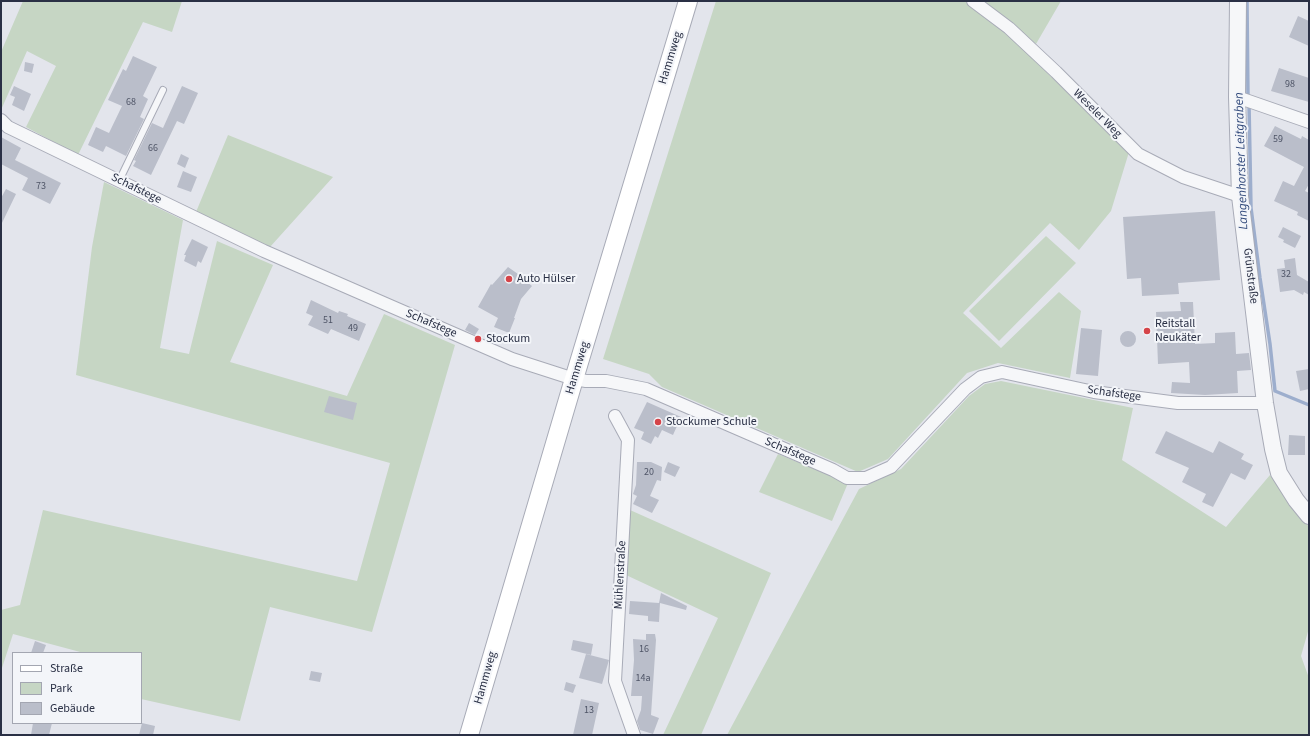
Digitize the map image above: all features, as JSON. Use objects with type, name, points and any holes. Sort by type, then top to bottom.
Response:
[{"type":"main road","name":"Hammweg","points":[[469,735],[688,1]]},
{"type":"street","name":"Weseler Weg","points":[[973,1],[1014,33],[1056,72],[1138,154],[1183,177],[1240,196]]},
{"type":"street","name":"Grünstraße","points":[[1238,1],[1237,97],[1240,196],[1266,403],[1273,449],[1279,473],[1296,500],[1309,516]]},
{"type":"street","points":[[1237,97],[1309,122]]},
{"type":"street","name":"Schafstege","points":[[1,120],[8,127],[279,258],[512,359],[578,367],[586,381],[606,381],[646,389],[833,470],[847,478],[866,478],[891,467],[965,389],[981,377],[1002,372],[1094,392],[1178,403],[1266,403]]},
{"type":"street","name":"Mühlenstraße","points":[[614,416],[628,440],[615,681],[634,735]]},
{"type":"lane","points":[[119,180],[163,90]]},
{"type":"green space","points":[[23,1],[182,1],[172,32],[143,22],[78,155],[26,127],[56,66],[27,51],[1,110],[1,52]]},
{"type":"green space","points":[[716,1],[965,1],[1004,31],[1129,152],[1111,211],[1079,250],[1050,223],[963,313],[1001,348],[1059,292],[1081,311],[1070,378],[998,363],[967,373],[888,459],[858,472],[662,387],[649,374],[603,359]]},
{"type":"green space","points":[[981,1],[1061,1],[1036,44]]},
{"type":"green space","points":[[228,135],[333,177],[270,247],[220,226],[196,212]]},
{"type":"green space","points":[[104,182],[183,220],[160,348],[189,354],[217,241],[273,265],[230,362],[347,396],[384,314],[455,345],[372,632],[270,607],[240,721],[142,699],[142,652],[80,652],[13,634],[1,671],[1,610],[20,605],[43,510],[357,581],[390,463],[76,375],[92,247]]},
{"type":"green space","points":[[1046,236],[1076,263],[999,341],[969,311]]},
{"type":"green space","points":[[1001,381],[1133,408],[1122,460],[1226,527],[1270,475],[1309,527],[1309,628],[1301,656],[1309,678],[1309,735],[727,735],[859,489],[901,469],[969,396],[985,384]]},
{"type":"green space","points":[[778,454],[848,483],[832,521],[759,492]]},
{"type":"green space","points":[[630,510],[771,573],[701,735],[663,735],[718,618],[626,575]]},
{"type":"building","points":[[1298,16],[1309,21],[1309,46],[1289,37]]},
{"type":"building","points":[[133,56],[157,67],[143,96],[148,99],[140,117],[144,119],[126,156],[106,146],[103,152],[88,145],[96,127],[109,133],[122,106],[108,100],[123,69],[126,71]]},
{"type":"building","points":[[25,62],[34,64],[32,73],[24,71]]},
{"type":"building","points":[[1279,68],[1309,78],[1309,102],[1271,91]]},
{"type":"building","points":[[14,86],[31,94],[24,111],[12,105],[15,97],[10,95]]},
{"type":"building","points":[[182,86],[198,93],[184,124],[177,121],[151,175],[133,166],[136,161],[134,160],[152,123],[163,128]]},
{"type":"building","points":[[1275,126],[1301,139],[1302,136],[1309,140],[1309,184],[1305,191],[1309,193],[1309,221],[1297,215],[1298,212],[1274,201],[1283,181],[1294,186],[1304,167],[1264,146]]},
{"type":"building","points":[[1,137],[21,148],[15,160],[61,183],[50,204],[22,190],[28,178],[1,164]]},
{"type":"building","points":[[181,154],[189,158],[185,168],[177,164]]},
{"type":"building","points":[[183,171],[197,177],[191,192],[177,187]]},
{"type":"building","points":[[6,189],[16,194],[1,225],[1,198]]},
{"type":"building","points":[[1215,211],[1220,280],[1178,283],[1179,294],[1142,296],[1141,278],[1127,279],[1123,217]]},
{"type":"building","points":[[1283,227],[1301,236],[1295,248],[1283,242],[1284,240],[1278,237]]},
{"type":"building","points":[[192,239],[208,247],[201,263],[198,261],[196,267],[184,261],[186,255],[184,255]]},
{"type":"building","points":[[1295,258],[1297,275],[1309,282],[1309,295],[1304,292],[1303,295],[1294,290],[1280,292],[1277,269],[1285,268],[1284,260]]},
{"type":"building","points":[[508,267],[528,281],[527,282],[532,286],[521,299],[509,333],[494,327],[498,318],[478,307],[491,284],[492,285]]},
{"type":"building","points":[[311,300],[338,313],[339,311],[348,314],[347,316],[366,324],[359,341],[331,329],[328,334],[308,325],[313,316],[306,313]]},
{"type":"building","points":[[1180,302],[1193,302],[1195,344],[1215,343],[1215,333],[1235,332],[1236,354],[1249,353],[1251,370],[1237,371],[1238,393],[1205,395],[1171,393],[1172,382],[1190,383],[1189,362],[1158,364],[1156,312],[1181,311]]},
{"type":"building","points":[[469,323],[479,329],[475,335],[465,330]]},
{"type":"building","points":[[1081,328],[1102,330],[1098,376],[1076,374]]},
{"type":"building","points":[[1125,331],[1131,331],[1136,336],[1134,345],[1131,347],[1125,347],[1120,342],[1120,336]]},
{"type":"building","points":[[1309,369],[1309,389],[1300,391],[1296,371]]},
{"type":"building","points":[[329,396],[357,403],[353,420],[324,412]]},
{"type":"building","name":"Stockumer Schule","points":[[647,402],[681,417],[673,435],[662,430],[658,438],[655,436],[651,444],[641,439],[644,432],[634,428]]},
{"type":"building","points":[[1166,431],[1213,453],[1219,441],[1244,454],[1241,459],[1253,465],[1245,480],[1231,473],[1213,507],[1202,502],[1206,494],[1182,482],[1189,468],[1155,453]]},
{"type":"building","points":[[1289,435],[1305,436],[1305,455],[1288,455]]},
{"type":"building","points":[[637,462],[651,462],[662,467],[661,481],[657,480],[650,496],[659,500],[652,513],[633,504],[637,496],[633,494],[636,485]]},
{"type":"building","points":[[668,462],[680,467],[675,477],[664,472]]},
{"type":"building","points":[[661,593],[687,606],[686,610],[660,603],[659,622],[648,621],[648,616],[629,614],[630,601],[659,603]]},
{"type":"building","points":[[646,634],[655,634],[656,640],[651,715],[659,718],[653,734],[640,730],[637,721],[641,710],[642,696],[631,696],[634,660],[633,639],[646,640]]},
{"type":"building","points":[[573,640],[593,644],[591,655],[571,650]]},
{"type":"building","points":[[35,641],[46,645],[43,652],[31,652]]},
{"type":"building","points":[[586,654],[609,660],[602,684],[579,678]]},
{"type":"building","points":[[311,671],[322,673],[320,682],[309,680]]},
{"type":"building","points":[[566,682],[576,685],[573,693],[564,690]]},
{"type":"building","points":[[581,699],[599,703],[592,735],[573,735]]},
{"type":"building","points":[[142,723],[155,726],[153,735],[139,735]]},
{"type":"building","points":[[33,724],[52,724],[49,735],[31,735]]},
{"type":"waterway","name":"Langenhorster Leitgraben","points":[[1247,1],[1248,98]]},
{"type":"waterway","name":"Langenhorster Leitgraben","points":[[1249,104],[1251,208],[1275,391],[1309,405]]},
{"type":"place","name":"Auto Hülser","points":[[509,279]]},
{"type":"place","name":"Reitstall Neukäter","points":[[1147,331]]},
{"type":"place","name":"Stockum","points":[[478,339]]},
{"type":"place","name":"Stockumer Schule","points":[[658,422]]}]
